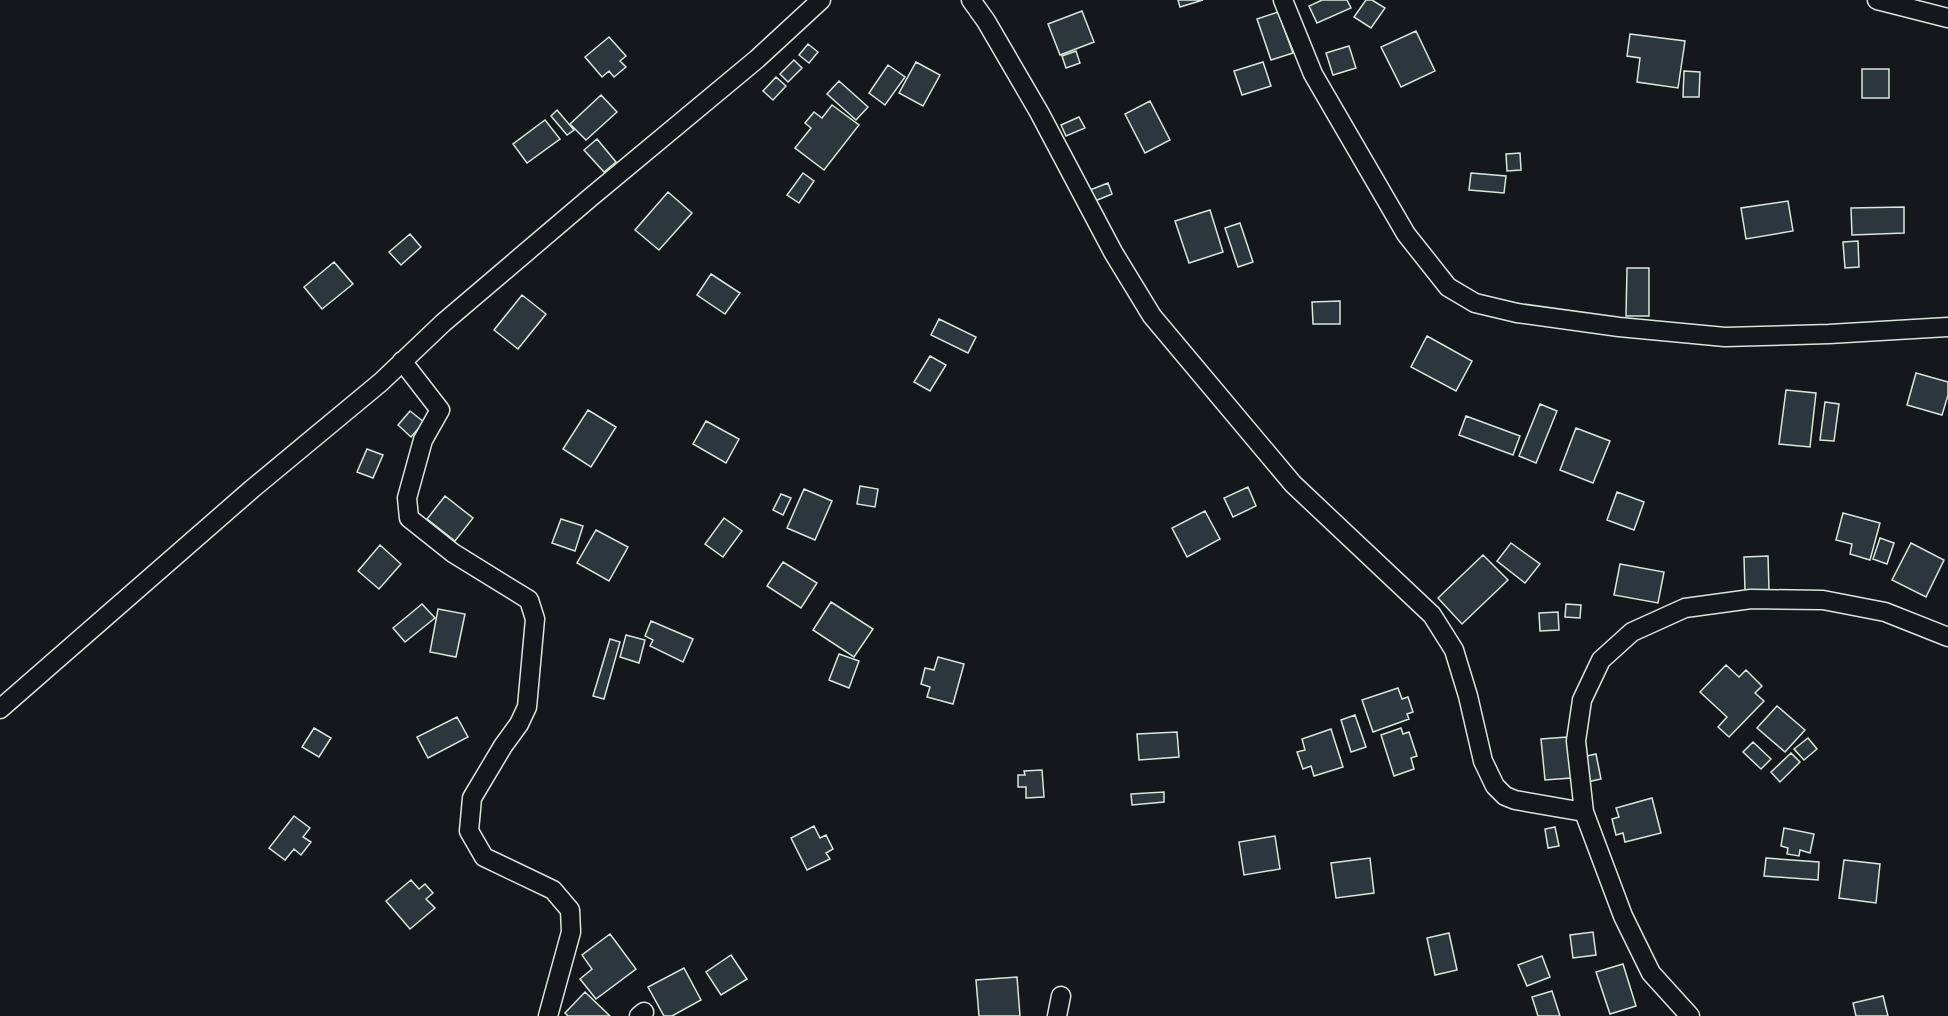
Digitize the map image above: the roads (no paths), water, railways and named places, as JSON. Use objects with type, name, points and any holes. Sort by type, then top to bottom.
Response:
[{"type":"street","points":[[0,709],[252,489],[381,382],[443,323],[591,196],[757,59],[821,0]]},
{"type":"street","points":[[971,0],[986,21],[1039,112],[1113,252],[1152,316],[1293,484],[1432,615],[1454,650],[1468,696],[1483,760],[1495,786],[1505,796],[1515,800],[1584,812]]},
{"type":"street","points":[[1283,0],[1314,74],[1406,234],[1448,287],[1475,303],[1517,313],[1619,327],[1725,337],[1948,327]]},
{"type":"street","points":[[1877,0],[1948,18]]},
{"type":"street","points":[[402,361],[440,410],[423,440],[406,498],[409,518],[453,553],[529,600],[535,619],[527,707],[519,724],[472,798],[469,831],[484,858],[553,890],[570,910],[571,932],[548,1016]]},
{"type":"street","points":[[1690,1016],[1651,973],[1623,916],[1584,812],[1576,741],[1582,700],[1601,660],[1632,632],[1684,608],[1751,599],[1823,600],[1885,612],[1948,637]]},
{"type":"street","points":[[1057,1016],[1061,996]]}]
